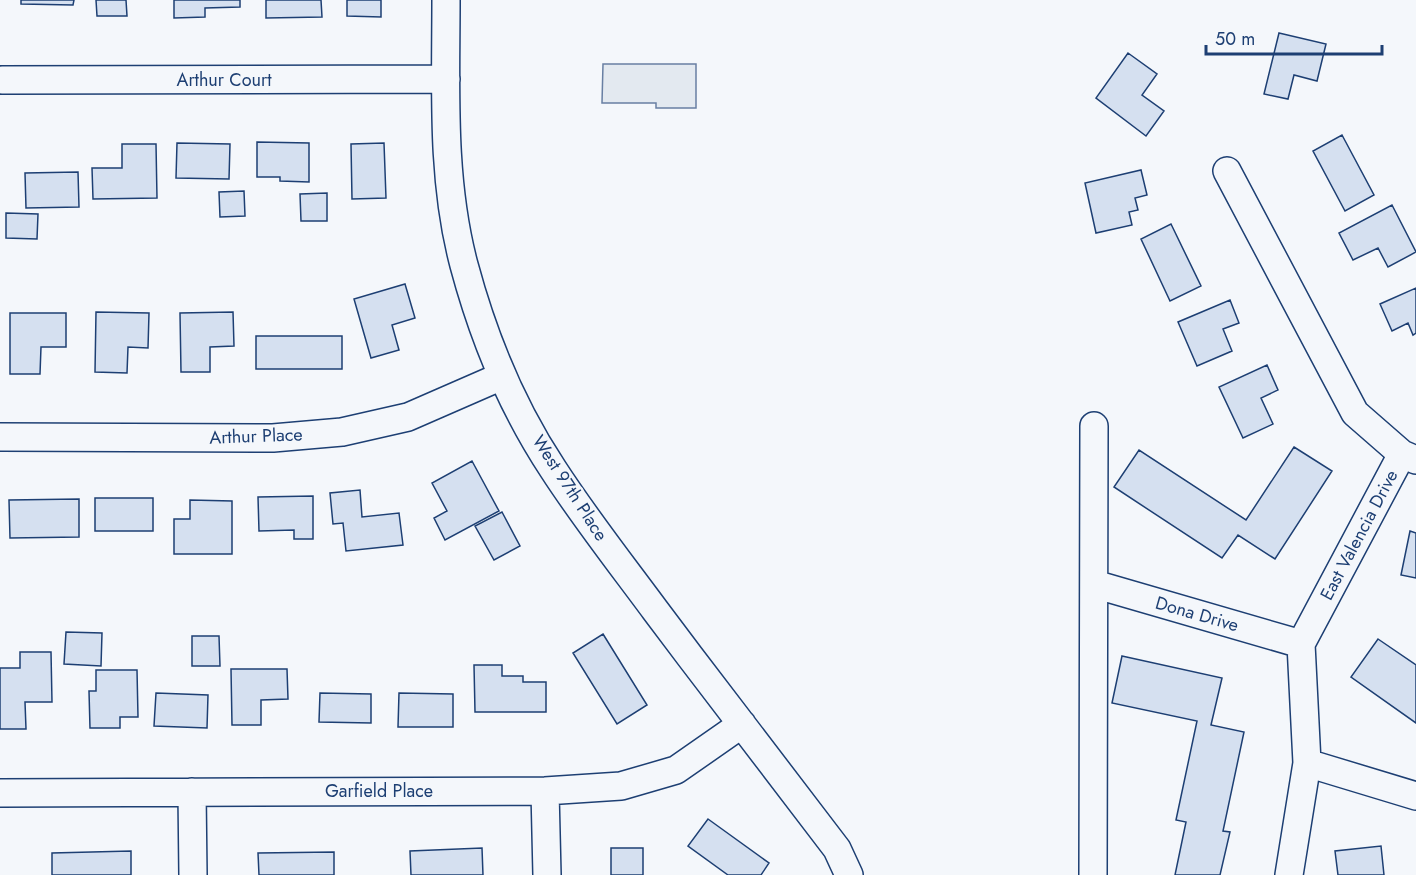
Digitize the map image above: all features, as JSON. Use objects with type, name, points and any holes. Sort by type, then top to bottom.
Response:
[{"type":"street","name":"West 97th Place","points":[[446,0],[447,145],[461,251],[476,304],[502,376],[552,468],[837,849],[849,875]]},
{"type":"street","name":"Arthur Court","points":[[2,80],[446,79]]},
{"type":"street","name":"East Valencia Drive","points":[[1227,171],[1355,413],[1409,457],[1301,644]]},
{"type":"street","name":"Arthur Place","points":[[0,437],[273,438],[342,432],[408,417],[502,376]]},
{"type":"street","points":[[1093,875],[1094,426]]},
{"type":"street","name":"Dona Drive","points":[[1094,584],[1301,644]]},
{"type":"street","points":[[1289,875],[1307,763],[1301,644]]},
{"type":"street","name":"Garfield Place","points":[[0,793],[545,791],[621,786],[676,770],[742,724]]},
{"type":"street","points":[[1307,763],[1416,796]]},
{"type":"street","points":[[545,791],[547,875]]},
{"type":"street","points":[[192,792],[193,875]]},
{"type":"shaded area","points":[[603,64],[696,64],[696,108],[656,108],[656,103],[602,103]]},
{"type":"building","points":[[21,0],[74,0],[73,5],[21,4]]},
{"type":"building","points":[[96,0],[126,0],[127,16],[97,16]]},
{"type":"building","points":[[174,0],[240,0],[240,7],[205,8],[205,17],[174,18]]},
{"type":"building","points":[[266,0],[321,0],[322,17],[266,18]]},
{"type":"building","points":[[347,0],[381,0],[381,17],[347,16]]},
{"type":"building","points":[[1279,33],[1326,44],[1317,81],[1294,75],[1288,99],[1264,94]]},
{"type":"building","points":[[1128,53],[1157,74],[1142,95],[1164,111],[1146,136],[1096,98]]},
{"type":"building","points":[[1342,135],[1374,195],[1345,211],[1313,151]]},
{"type":"building","points":[[257,142],[309,143],[309,182],[280,181],[280,177],[257,177]]},
{"type":"building","points":[[177,143],[230,144],[229,179],[176,178]]},
{"type":"building","points":[[384,143],[386,198],[352,199],[351,144]]},
{"type":"building","points":[[122,144],[156,144],[157,198],[93,199],[92,168],[122,168]]},
{"type":"building","points":[[1141,170],[1147,195],[1135,198],[1138,210],[1129,212],[1132,225],[1096,233],[1085,183]]},
{"type":"building","points":[[78,172],[79,207],[26,208],[25,173]]},
{"type":"building","points":[[244,191],[245,216],[220,217],[219,192]]},
{"type":"building","points":[[327,193],[327,221],[301,221],[300,194]]},
{"type":"building","points":[[1392,205],[1416,252],[1388,267],[1378,248],[1353,260],[1339,233]]},
{"type":"building","points":[[6,213],[38,214],[37,239],[6,238]]},
{"type":"building","points":[[1171,224],[1201,286],[1170,301],[1141,239]]},
{"type":"building","points":[[405,284],[415,318],[392,325],[399,350],[371,358],[354,299]]},
{"type":"building","points":[[1416,288],[1416,333],[1413,335],[1408,323],[1392,331],[1380,304]]},
{"type":"building","points":[[1230,300],[1239,323],[1223,329],[1232,351],[1197,366],[1178,322]]},
{"type":"building","points":[[96,312],[149,313],[148,348],[128,347],[127,373],[95,372]]},
{"type":"building","points":[[233,312],[234,346],[210,347],[210,372],[181,372],[180,313]]},
{"type":"building","points":[[10,313],[66,313],[66,347],[41,347],[40,374],[10,374]]},
{"type":"building","points":[[256,336],[342,336],[342,369],[256,369]]},
{"type":"building","points":[[1267,365],[1278,390],[1261,398],[1273,424],[1243,438],[1219,387]]},
{"type":"building","points":[[1294,447],[1332,471],[1275,559],[1238,535],[1222,558],[1114,487],[1139,450],[1246,520]]},
{"type":"building","points":[[472,461],[499,511],[445,540],[434,518],[447,511],[432,483]]},
{"type":"building","points":[[360,490],[362,517],[399,513],[403,545],[346,551],[343,523],[333,524],[330,493]]},
{"type":"building","points":[[313,496],[313,539],[294,539],[294,530],[259,531],[258,497]]},
{"type":"building","points":[[95,498],[153,498],[153,531],[95,531]]},
{"type":"building","points":[[79,499],[79,537],[10,538],[9,500]]},
{"type":"building","points":[[190,500],[232,501],[232,554],[174,554],[174,519],[190,519]]},
{"type":"building","points":[[502,512],[520,546],[494,560],[475,526]]},
{"type":"building","points":[[1410,531],[1416,533],[1416,578],[1401,575]]},
{"type":"building","points":[[66,632],[102,633],[101,666],[64,664]]},
{"type":"building","points":[[603,634],[647,705],[617,724],[573,653]]},
{"type":"building","points":[[192,636],[219,636],[220,666],[192,666]]},
{"type":"building","points":[[1378,639],[1416,665],[1416,723],[1351,677]]},
{"type":"building","points":[[20,652],[51,652],[52,702],[25,702],[26,729],[0,729],[0,668],[20,668]]},
{"type":"building","points":[[1122,656],[1222,678],[1211,725],[1244,732],[1223,831],[1230,832],[1220,875],[1175,875],[1186,822],[1176,820],[1197,721],[1112,703]]},
{"type":"building","points":[[474,665],[502,665],[502,676],[523,676],[523,682],[546,682],[546,712],[475,712]]},
{"type":"building","points":[[231,669],[287,669],[288,699],[261,700],[261,725],[232,725]]},
{"type":"building","points":[[96,670],[137,670],[138,717],[120,717],[120,728],[90,728],[89,691],[96,691]]},
{"type":"building","points":[[156,693],[208,695],[207,728],[154,726]]},
{"type":"building","points":[[320,693],[371,694],[371,723],[319,722]]},
{"type":"building","points":[[399,693],[453,694],[453,727],[398,727]]},
{"type":"building","points":[[708,819],[769,863],[761,875],[728,875],[688,846]]},
{"type":"building","points":[[1381,846],[1384,875],[1338,875],[1335,851]]},
{"type":"building","points":[[482,848],[483,875],[411,875],[410,851]]},
{"type":"building","points":[[611,848],[643,848],[643,875],[611,875]]},
{"type":"building","points":[[131,851],[131,875],[52,875],[52,853]]},
{"type":"building","points":[[334,852],[334,875],[259,875],[258,853]]}]
